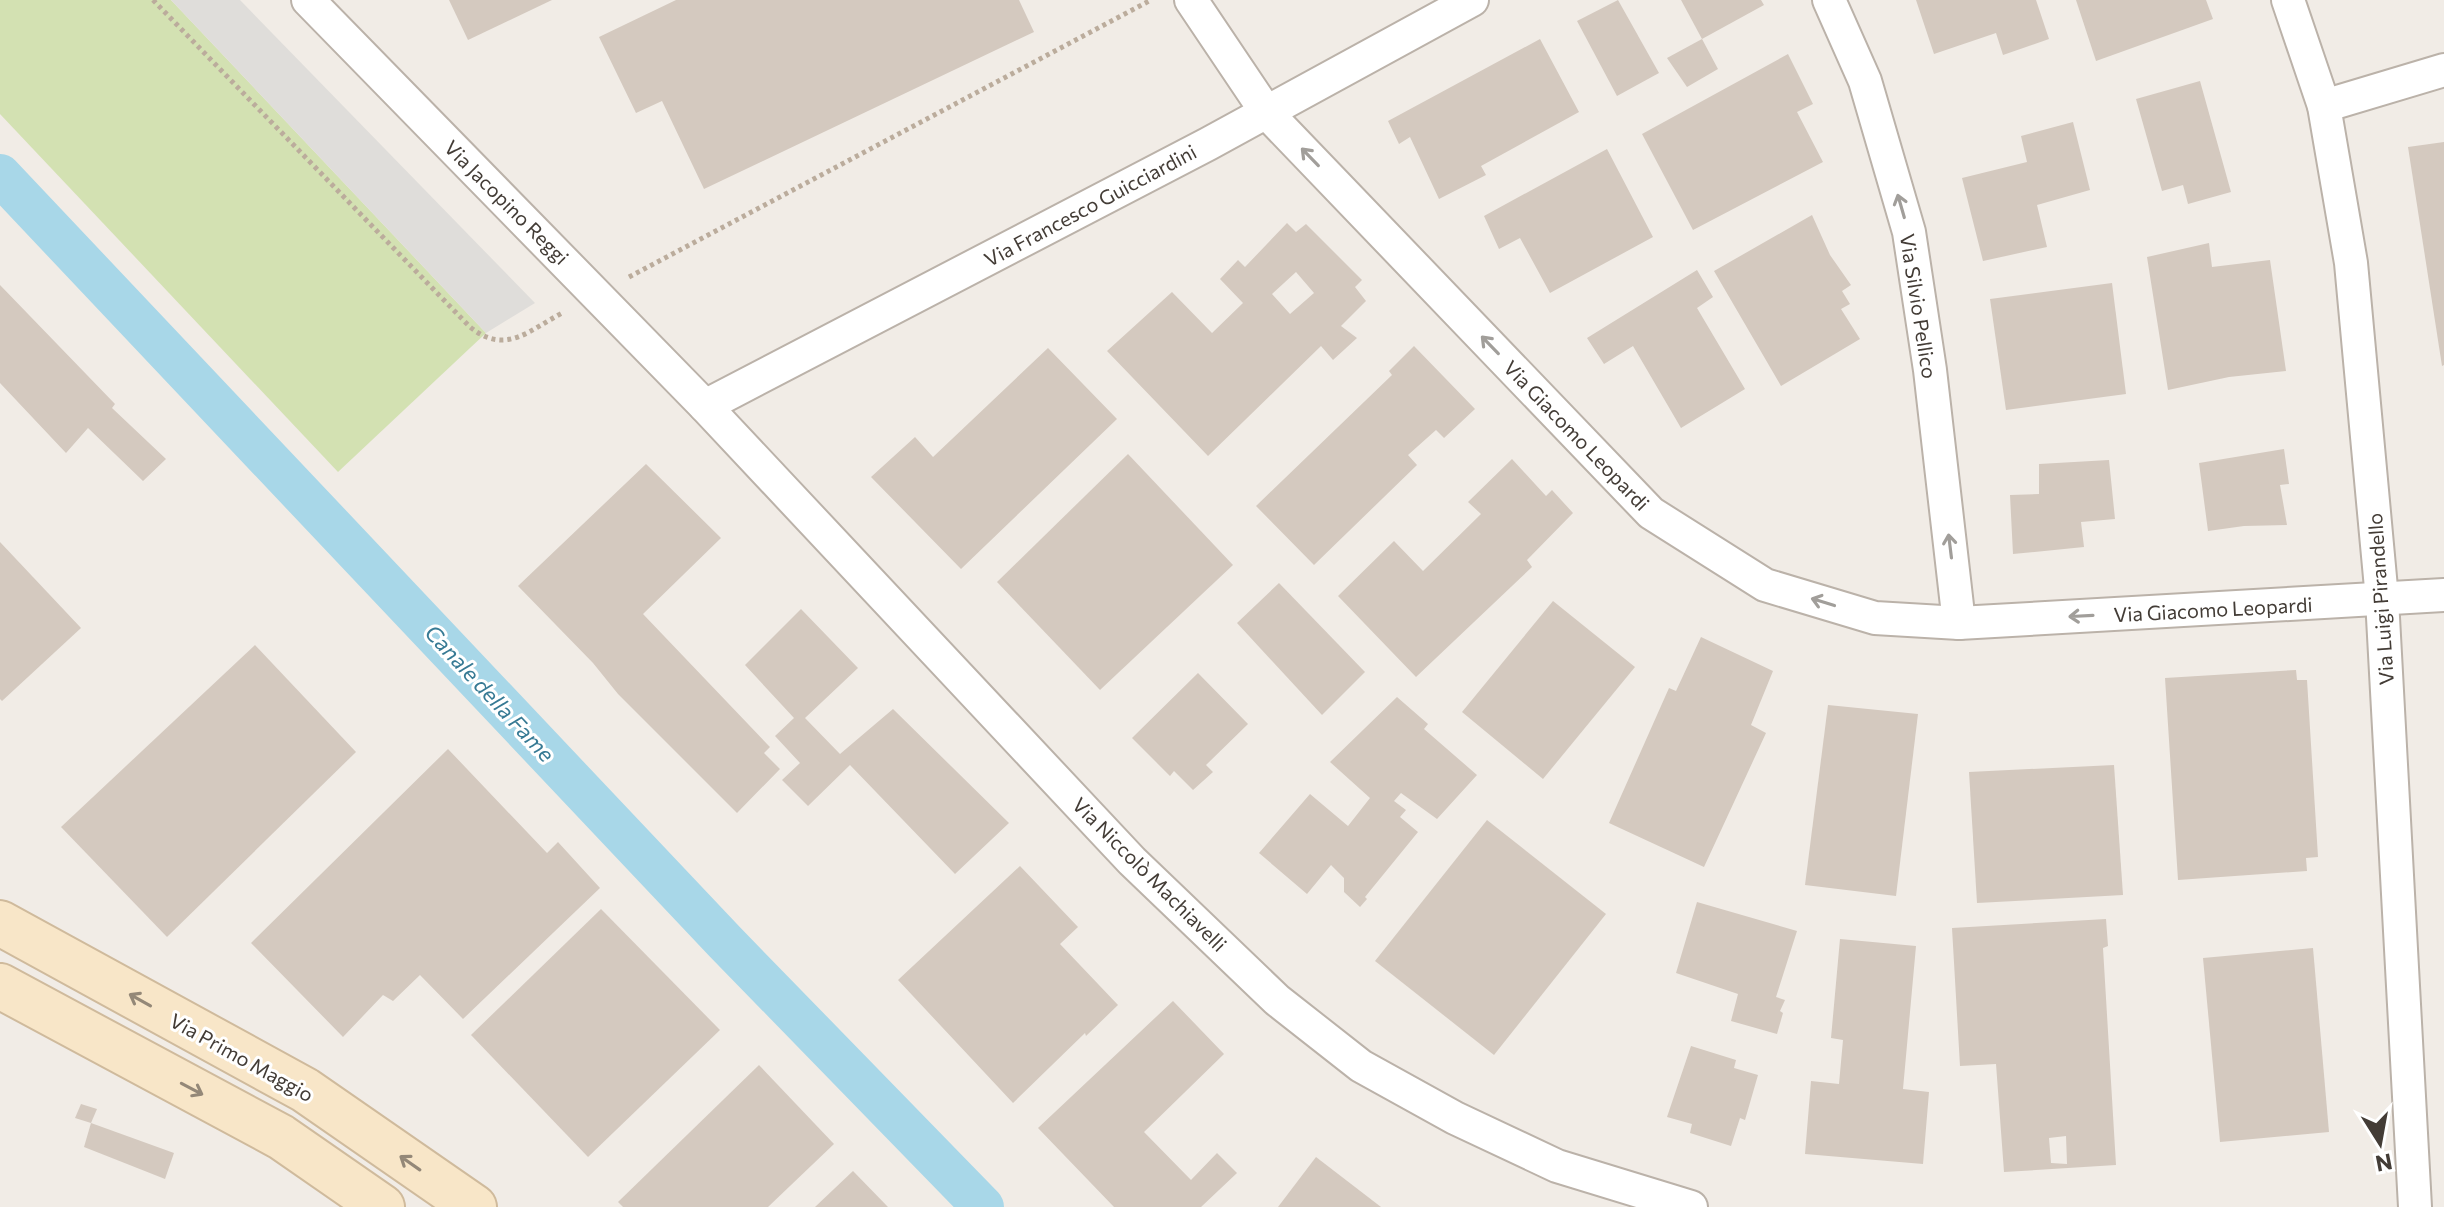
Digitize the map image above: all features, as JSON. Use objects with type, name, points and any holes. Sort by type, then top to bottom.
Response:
[{"type":"main road","name":"Via Primo Maggio","points":[[0,923],[305,1090],[474,1207]]},
{"type":"main road","points":[[0,986],[281,1137],[382,1207]]},
{"type":"street","name":"Via Jacopino Reggi","points":[[308,0],[705,406]]},
{"type":"street","name":"Via Giacomo Leopardi","points":[[1191,0],[1267,113],[1651,513],[1765,585],[1875,618],[1959,623],[2444,595]]},
{"type":"street","name":"Via Francesco Guicciardini","points":[[705,406],[1267,113],[1472,0]]},
{"type":"street","name":"Via Silvio Pellico","points":[[1829,0],[1865,81],[1909,232],[1930,370],[1959,623]]},
{"type":"street","name":"Via Luigi Pirandello","points":[[2288,0],[2324,106],[2351,263],[2382,599],[2415,1207]]},
{"type":"street","points":[[2324,106],[2444,70]]},
{"type":"street","name":"Via Niccolò Machiavelli","points":[[705,406],[1132,861],[1277,1000],[1361,1066],[1455,1118],[1557,1166],[1691,1207]]},
{"type":"path","points":[[153,0],[470,327],[484,339],[501,342],[513,339],[1151,0]]},
{"type":"green space","points":[[0,0],[171,0],[486,333],[338,472],[0,114]]},
{"type":"shaded area","points":[[171,0],[240,0],[535,303],[486,333]]},
{"type":"building","points":[[449,0],[552,0],[468,40]]},
{"type":"building","points":[[676,0],[1019,0],[1034,32],[704,189],[662,101],[636,113],[599,37]]},
{"type":"building","points":[[1618,0],[1659,73],[1617,96],[1577,21]]},
{"type":"building","points":[[1681,0],[1761,0],[1764,5],[1702,39]]},
{"type":"building","points":[[1916,0],[2036,0],[2049,39],[2003,55],[1996,33],[1934,54]]},
{"type":"building","points":[[2076,0],[2206,0],[2213,19],[2096,61]]},
{"type":"building","points":[[1540,39],[1579,112],[1481,166],[1486,175],[1439,199],[1410,137],[1399,144],[1388,121]]},
{"type":"building","points":[[1702,39],[1718,69],[1687,87],[1667,58]]},
{"type":"building","points":[[1788,54],[1813,104],[1797,112],[1823,162],[1693,230],[1642,134]]},
{"type":"building","points":[[2200,81],[2231,192],[2188,204],[2183,185],[2162,191],[2136,99]]},
{"type":"building","points":[[2073,122],[2090,190],[2037,205],[2047,247],[1983,261],[1962,178],[2027,162],[2021,136]]},
{"type":"building","points":[[2444,142],[2444,365],[2442,366],[2408,147]]},
{"type":"building","points":[[1607,149],[1653,237],[1550,293],[1520,238],[1499,249],[1484,216]]},
{"type":"building","points":[[1812,215],[1830,255],[1851,285],[1842,291],[1850,304],[1841,309],[1860,339],[1781,386],[1714,271]]},
{"type":"building","points":[[1287,223],[1296,232],[1306,224],[1362,280],[1355,287],[1366,301],[1341,326],[1357,338],[1333,360],[1321,346],[1208,456],[1107,351],[1172,292],[1212,333],[1243,303],[1220,279],[1238,260],[1245,267]],"holes":[[[1296,272],[1314,293],[1290,314],[1272,294]]]},
{"type":"building","points":[[2209,243],[2212,267],[2270,260],[2286,371],[2229,377],[2168,390],[2147,257]]},
{"type":"building","points":[[1697,270],[1713,297],[1697,308],[1745,389],[1681,428],[1633,346],[1604,364],[1587,338]]},
{"type":"building","points":[[2112,283],[2126,394],[2006,410],[1990,299]]},
{"type":"building","points":[[0,285],[115,404],[112,408],[166,459],[143,481],[88,428],[66,453],[0,383]]},
{"type":"building","points":[[1414,346],[1475,409],[1444,438],[1436,430],[1408,455],[1417,465],[1314,565],[1256,506],[1392,375],[1389,371]]},
{"type":"building","points":[[1048,348],[1117,419],[961,569],[871,477],[915,437],[933,457]]},
{"type":"building","points":[[2284,449],[2289,484],[2280,485],[2287,525],[2208,531],[2199,463]]},
{"type":"building","points":[[1128,454],[1233,565],[1100,690],[997,582]]},
{"type":"building","points":[[1512,459],[1546,496],[1552,490],[1573,513],[1527,560],[1532,567],[1416,677],[1338,596],[1394,541],[1423,571],[1481,514],[1468,502]]},
{"type":"building","points":[[2109,460],[2115,519],[2081,522],[2084,547],[2013,554],[2010,495],[2039,494],[2039,464]]},
{"type":"building","points":[[646,464],[721,538],[643,614],[770,747],[764,753],[780,769],[737,813],[618,694],[593,663],[518,586]]},
{"type":"building","points":[[0,542],[81,628],[2,701],[0,699]]},
{"type":"building","points":[[1279,583],[1365,672],[1322,715],[1237,623]]},
{"type":"building","points":[[1553,601],[1635,667],[1543,779],[1462,712]]},
{"type":"building","points":[[801,609],[858,668],[805,718],[840,754],[893,709],[1009,823],[955,874],[850,765],[808,806],[782,780],[800,763],[775,736],[794,718],[745,665]]},
{"type":"building","points":[[1701,637],[1773,671],[1751,725],[1766,733],[1704,867],[1609,823],[1669,688],[1676,691]]},
{"type":"building","points":[[255,645],[356,752],[167,937],[61,827]]},
{"type":"building","points":[[2296,670],[2297,680],[2307,680],[2318,857],[2306,858],[2307,871],[2178,880],[2165,678]]},
{"type":"building","points":[[1198,673],[1248,724],[1206,765],[1213,772],[1193,790],[1174,771],[1170,776],[1132,738]]},
{"type":"building","points":[[1397,697],[1428,724],[1424,729],[1477,775],[1437,819],[1401,793],[1394,801],[1406,810],[1400,817],[1418,832],[1360,907],[1344,892],[1344,878],[1331,865],[1307,894],[1259,853],[1310,794],[1348,826],[1370,798],[1330,762]]},
{"type":"building","points":[[1828,705],[1918,714],[1896,896],[1805,885]]},
{"type":"building","points":[[448,749],[547,853],[558,842],[600,888],[463,1019],[420,975],[393,1001],[383,995],[343,1037],[251,943]]},
{"type":"building","points":[[2114,765],[2123,895],[1977,903],[1969,772]]},
{"type":"building","points":[[1487,820],[1606,914],[1494,1055],[1375,961]]},
{"type":"building","points":[[1020,866],[1078,927],[1060,944],[1118,1005],[1013,1103],[898,980]]},
{"type":"building","points":[[1697,902],[1797,931],[1776,997],[1785,1000],[1777,1034],[1731,1021],[1738,994],[1676,973]]},
{"type":"building","points":[[601,909],[720,1030],[588,1157],[471,1035]]},
{"type":"building","points":[[2106,919],[2108,946],[2103,948],[2116,1165],[2004,1172],[1996,1064],[1960,1066],[1952,928]],"holes":[[[2066,1136],[2067,1164],[2051,1163],[2049,1138]]]},
{"type":"building","points":[[1840,939],[1916,946],[1903,1089],[1929,1092],[1923,1164],[1805,1154],[1811,1081],[1839,1084],[1843,1040],[1831,1038]]},
{"type":"building","points":[[2313,948],[2329,1132],[2220,1142],[2203,958]]},
{"type":"building","points":[[1173,1001],[1224,1054],[1144,1132],[1191,1180],[1217,1153],[1237,1173],[1201,1207],[1114,1207],[1038,1128]]},
{"type":"building","points":[[1691,1046],[1736,1060],[1734,1068],[1758,1075],[1745,1120],[1740,1118],[1731,1146],[1690,1133],[1692,1124],[1667,1117]]},
{"type":"building","points":[[759,1065],[834,1144],[768,1207],[623,1207],[618,1202]]},
{"type":"building","points":[[81,1104],[97,1109],[91,1123],[75,1118]]},
{"type":"building","points":[[91,1123],[174,1153],[165,1179],[84,1147]]},
{"type":"building","points":[[1316,1157],[1381,1207],[1278,1207]]},
{"type":"building","points":[[853,1171],[888,1207],[815,1207]]},
{"type":"waterway","name":"Canale della Fame","points":[[0,175],[725,942],[983,1207]]}]
